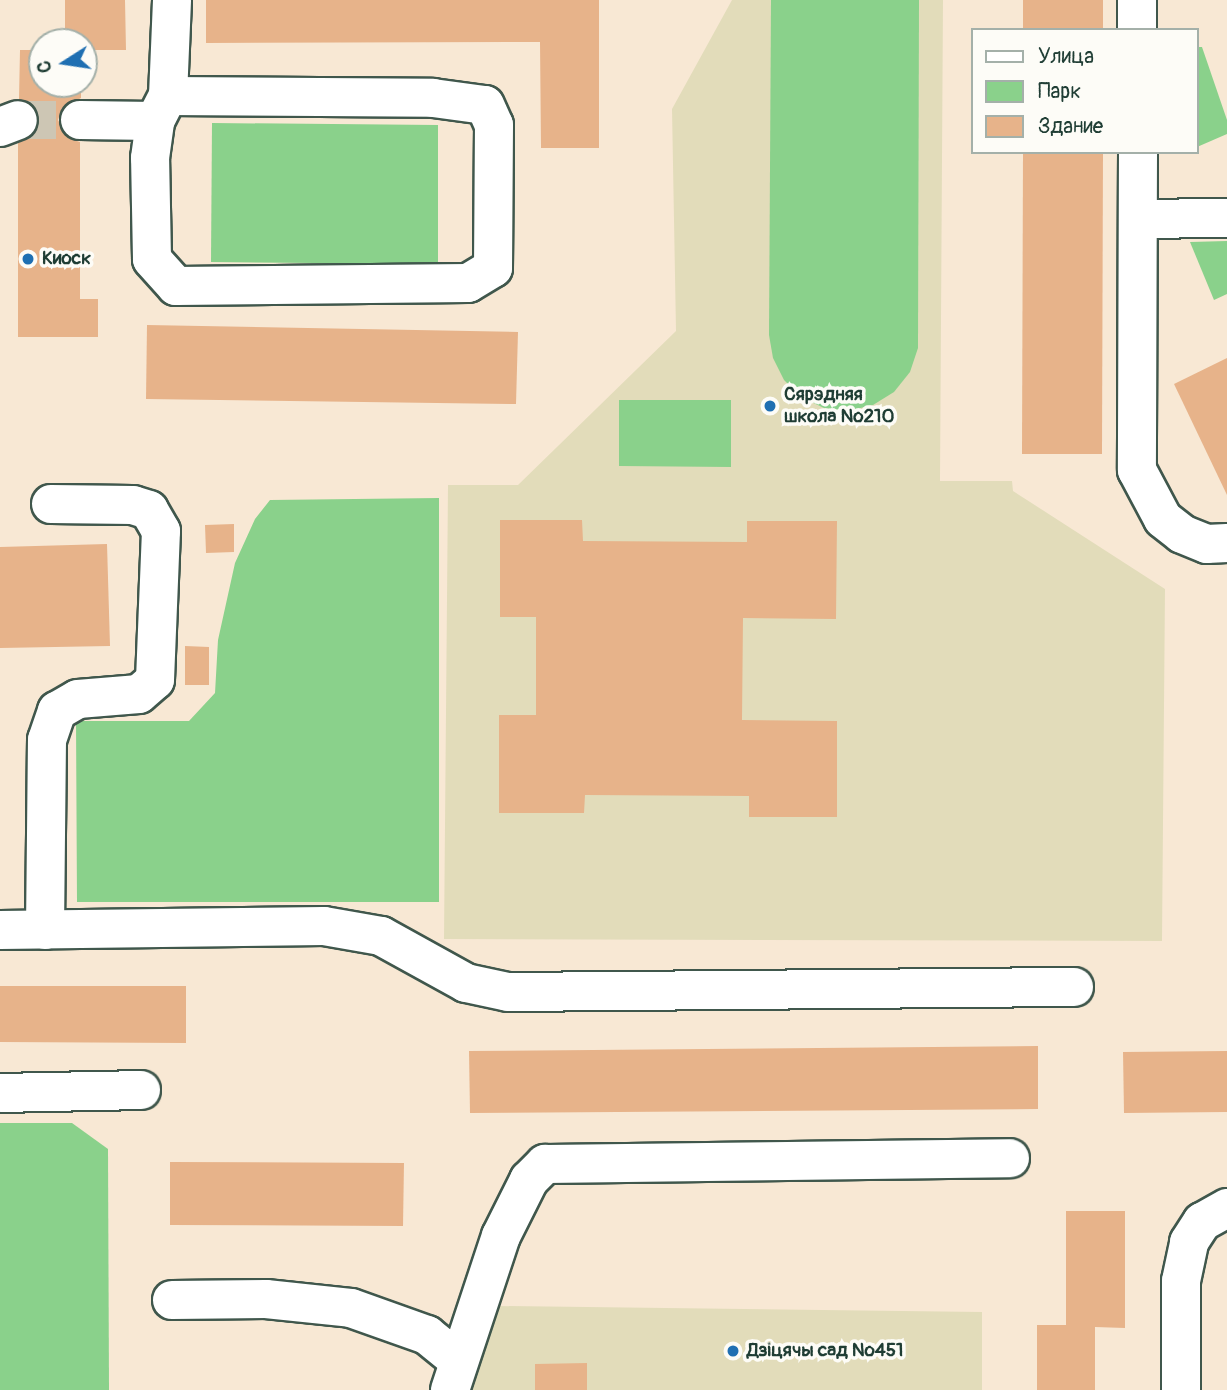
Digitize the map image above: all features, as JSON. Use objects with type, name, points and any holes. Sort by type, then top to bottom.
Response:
[{"type":"lane","points":[[80,120],[162,108],[433,98],[485,105],[494,125],[493,268],[468,283],[176,286],[152,259],[150,158],[162,108],[172,0]]},
{"type":"lane","points":[[1137,0],[1137,28]]},
{"type":"lane","points":[[1138,154],[1137,470],[1163,519],[1182,534],[1206,544],[1227,543]]},
{"type":"lane","points":[[1139,219],[1227,218]]},
{"type":"lane","points":[[44,930],[47,740],[57,711],[78,699],[139,694],[155,680],[161,531],[149,510],[133,505],[51,504]]},
{"type":"lane","points":[[0,930],[324,926],[381,936],[467,984],[508,992],[1074,987]]},
{"type":"lane","points":[[0,1093],[141,1090]]},
{"type":"lane","points":[[454,1375],[501,1236],[529,1180],[545,1164],[1010,1158]]},
{"type":"lane","points":[[1181,1390],[1181,1281],[1189,1242],[1202,1222],[1227,1208]]},
{"type":"lane","points":[[172,1300],[266,1298],[351,1308],[427,1335],[454,1375]]},
{"type":"shaded area","name":"Сярэдняя школа №210","points":[[732,0],[943,0],[940,481],[1012,481],[1013,491],[1165,589],[1162,941],[444,939],[448,485],[518,485],[676,331],[672,109]]},
{"type":"shaded area","name":"Дзіцячы сад №451","points":[[498,1306],[982,1312],[982,1390],[472,1390]]},
{"type":"green space","points":[[771,0],[919,0],[918,348],[910,372],[894,392],[873,405],[848,411],[824,408],[801,397],[784,380],[773,358],[769,335]]},
{"type":"green space","points":[[1199,47],[1202,47],[1227,120],[1227,134],[1199,146]]},
{"type":"green space","points":[[212,123],[438,125],[438,264],[211,262]]},
{"type":"green space","points":[[1227,241],[1227,294],[1214,300],[1190,242]]},
{"type":"green space","points":[[619,400],[731,400],[731,467],[619,466]]},
{"type":"green space","points":[[439,498],[439,902],[77,902],[76,721],[189,721],[215,693],[218,640],[235,563],[255,519],[270,500]]},
{"type":"green space","points":[[0,1123],[72,1123],[108,1149],[109,1390],[0,1390]]},
{"type":"building","points":[[65,0],[125,0],[126,50],[98,50],[98,28],[65,28]]},
{"type":"building","points":[[206,0],[599,0],[599,148],[541,148],[540,42],[206,43]]},
{"type":"building","points":[[1023,0],[1103,0],[1103,28],[1023,28]]},
{"type":"building","points":[[20,50],[28,50],[28,98],[81,98],[62,108],[58,120],[68,138],[80,142],[80,299],[98,299],[98,337],[18,337],[18,143],[35,134],[40,123],[32,103],[19,99]]},
{"type":"building","points":[[1023,154],[1103,154],[1102,454],[1022,454]]},
{"type":"building","points":[[147,325],[518,332],[516,404],[146,399]]},
{"type":"building","points":[[1227,358],[1227,495],[1174,384]]},
{"type":"building","points":[[500,520],[582,520],[583,541],[747,542],[747,521],[837,521],[836,619],[743,618],[742,720],[837,721],[837,817],[749,817],[749,796],[585,795],[584,813],[499,813],[499,715],[536,715],[536,617],[500,617]]},
{"type":"building","points":[[234,524],[234,552],[206,553],[205,525]]},
{"type":"building","points":[[107,544],[110,646],[0,648],[0,547]]},
{"type":"building","points":[[185,646],[209,647],[209,685],[185,685]]},
{"type":"building","points":[[0,986],[186,986],[186,1043],[0,1042]]},
{"type":"building","points":[[1038,1046],[1038,1109],[470,1113],[469,1051]]},
{"type":"building","points":[[1227,1051],[1227,1112],[1124,1113],[1123,1052]]},
{"type":"building","points":[[170,1162],[404,1163],[403,1226],[170,1225]]},
{"type":"building","points":[[1066,1211],[1125,1211],[1125,1328],[1095,1327],[1095,1390],[1037,1390],[1037,1325],[1066,1325]]},
{"type":"building","points":[[587,1363],[587,1390],[535,1390],[535,1364]]},
{"type":"tunnel","points":[[18,120],[80,120]]},
{"type":"place","name":"Киоск","points":[[28,259]]},
{"type":"place","name":"Сярэдняя школа №210","points":[[770,406]]},
{"type":"place","name":"Дзіцячы сад №451","points":[[733,1351]]}]
